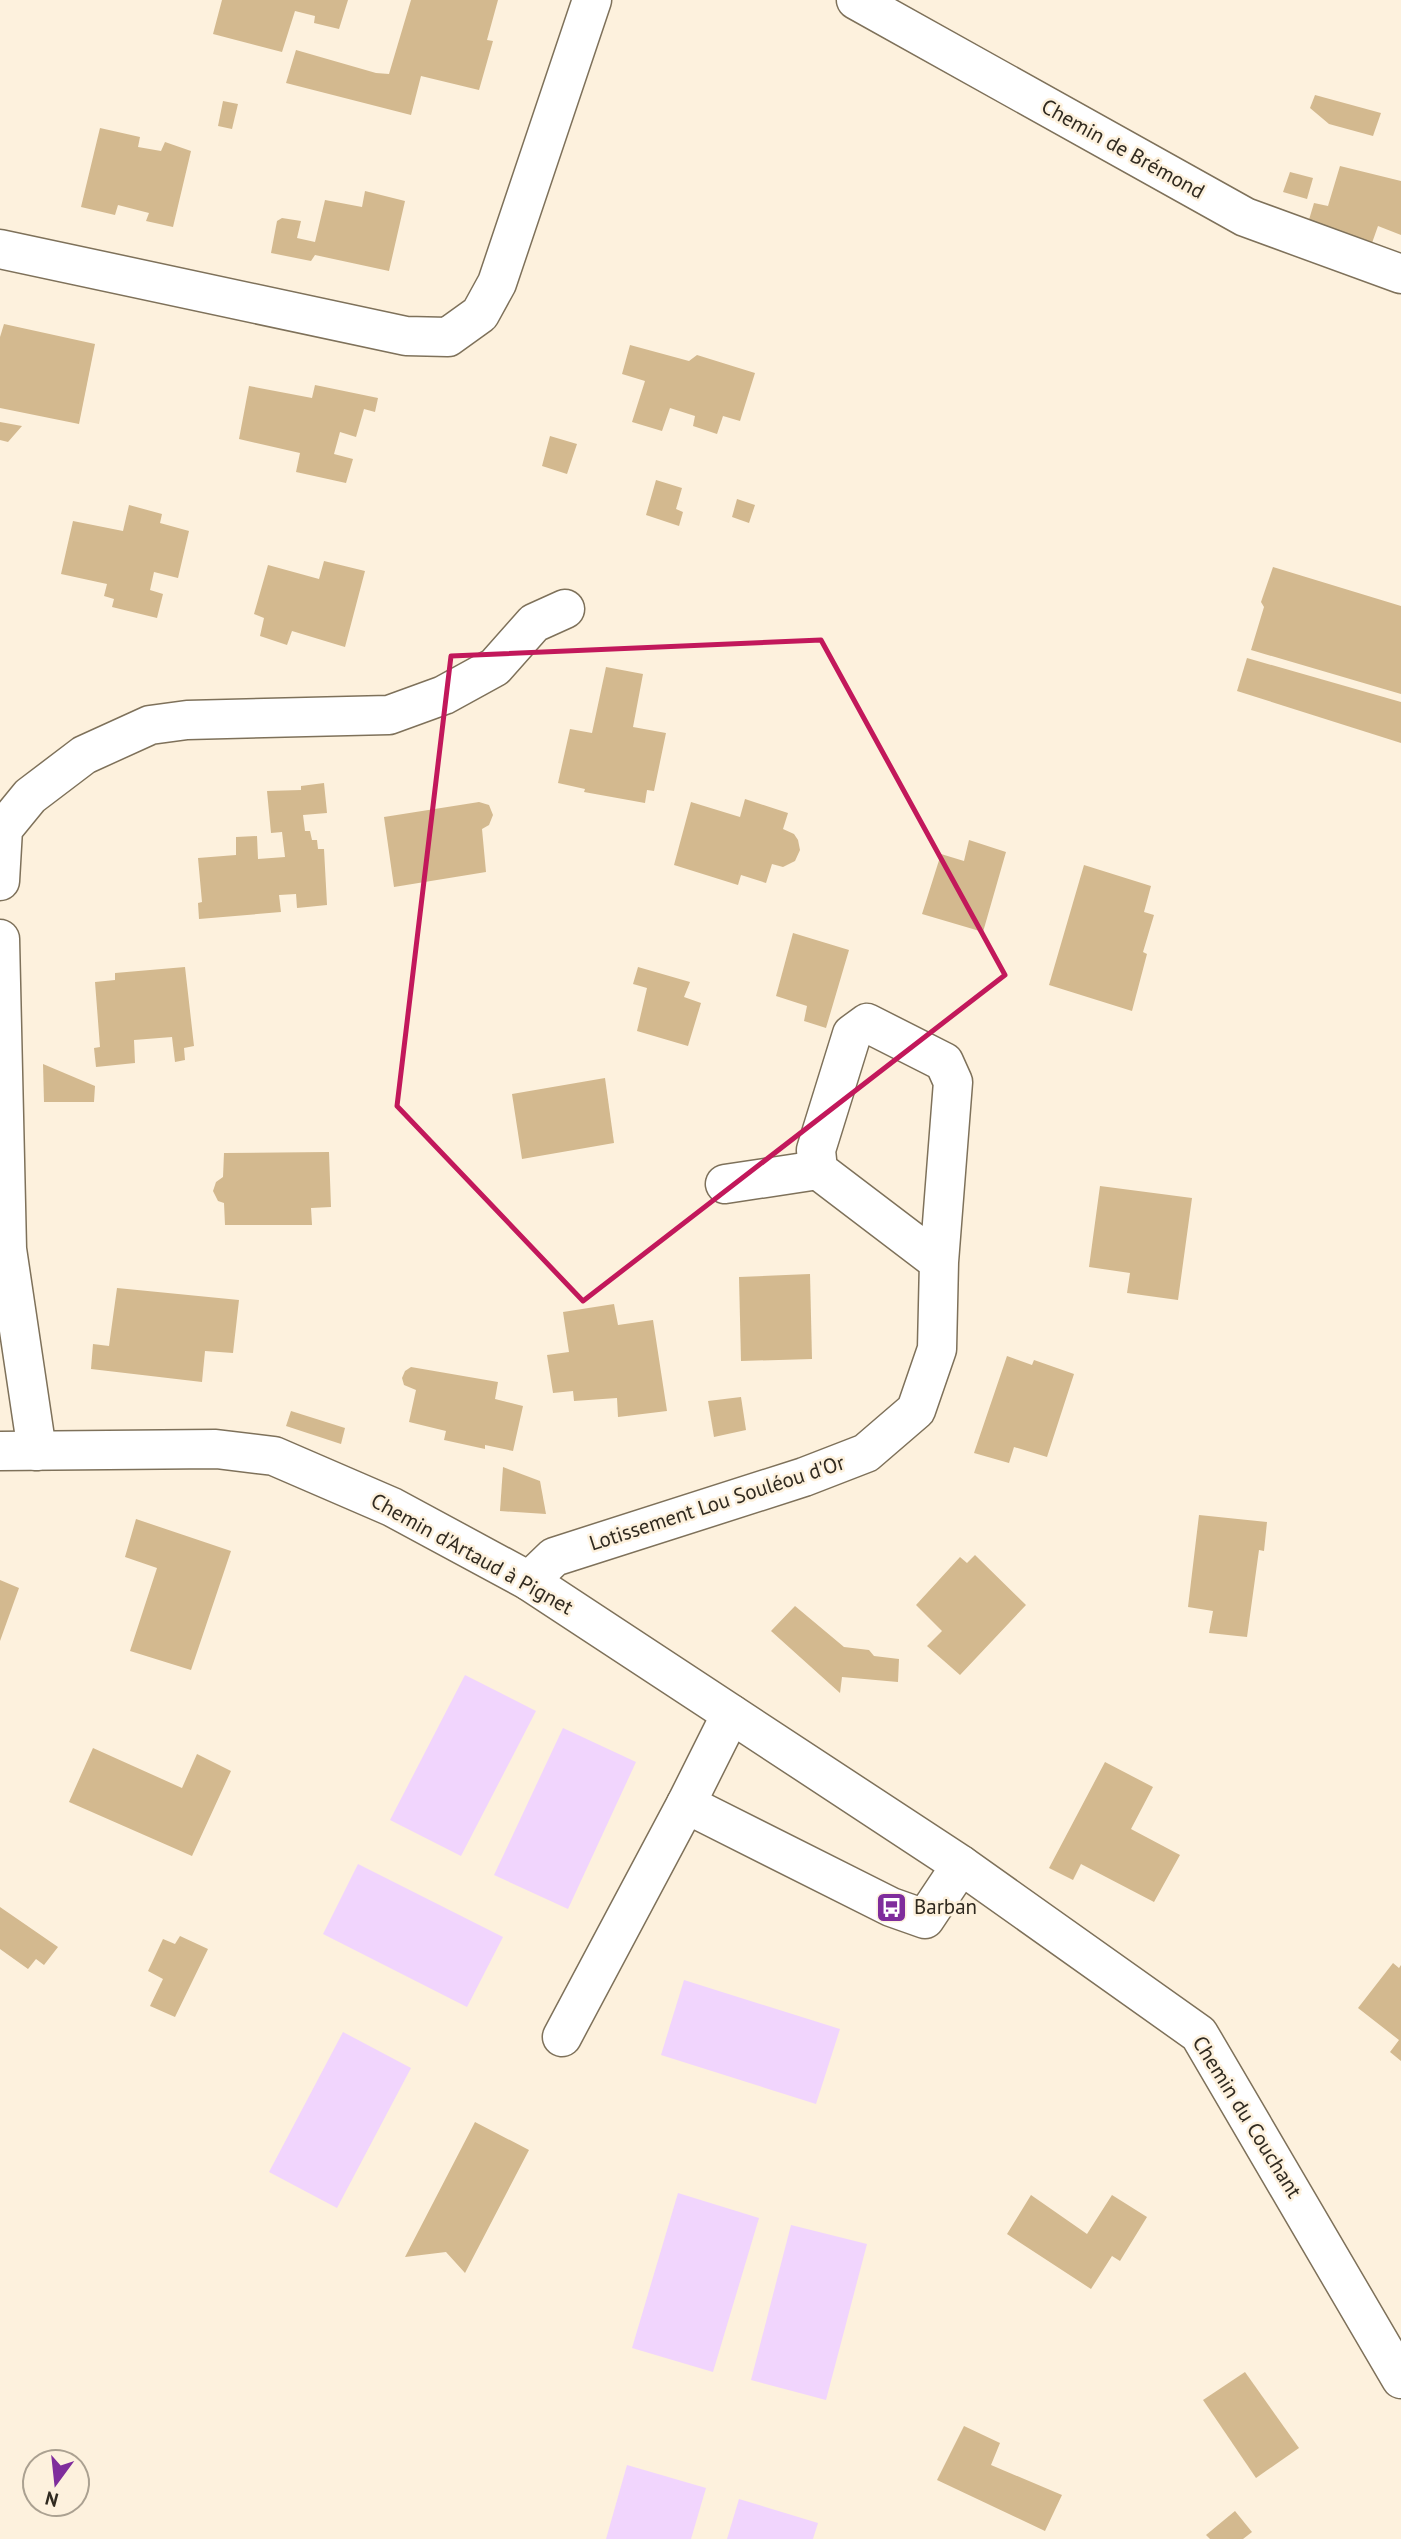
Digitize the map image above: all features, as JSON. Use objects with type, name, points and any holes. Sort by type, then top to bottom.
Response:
[{"type":"street","points":[[0,249],[406,336],[448,337],[480,314],[497,283],[593,0]]},
{"type":"street","name":"Chemin de Brémond","points":[[856,0],[1245,217],[1401,274]]},
{"type":"street","points":[[0,881],[3,829],[30,796],[84,755],[150,725],[187,720],[389,715],[444,695],[495,667],[534,623],[565,609]]},
{"type":"street","points":[[0,939],[7,1248],[37,1451]]},
{"type":"street","name":"Lotissement Lou Souléou d'Or","points":[[529,1581],[554,1557],[804,1477],[866,1452],[916,1410],[937,1349],[939,1262],[953,1082],[944,1062],[867,1023],[852,1034],[816,1150],[818,1170]]},
{"type":"street","points":[[726,1184],[818,1170],[939,1262]]},
{"type":"street","name":"Chemin d'Artaud à Pignet","points":[[0,1451],[216,1449],[274,1456],[392,1507],[529,1581],[961,1865]]},
{"type":"street","points":[[562,2036],[732,1714]]},
{"type":"street","points":[[686,1804],[891,1907],[925,1919],[961,1865]]},
{"type":"street","name":"Chemin du Couchant","points":[[961,1865],[1199,2034],[1401,2379]]},
{"type":"highlighted area","points":[[821,640],[1005,975],[583,1301],[397,1106],[451,656]]},
{"type":"shaded area","points":[[465,1675],[536,1711],[461,1856],[390,1820]]},
{"type":"shaded area","points":[[563,1728],[636,1762],[568,1909],[494,1875]]},
{"type":"shaded area","points":[[358,1864],[503,1937],[467,2007],[323,1934]]},
{"type":"shaded area","points":[[684,1980],[840,2029],[816,2104],[661,2055]]},
{"type":"shaded area","points":[[343,2032],[411,2068],[337,2208],[269,2172]]},
{"type":"shaded area","points":[[678,2193],[759,2218],[713,2372],[632,2348]]},
{"type":"shaded area","points":[[791,2225],[867,2244],[826,2400],[751,2380]]},
{"type":"shaded area","points":[[627,2465],[706,2488],[691,2539],[606,2539]]},
{"type":"shaded area","points":[[739,2499],[818,2523],[813,2539],[727,2539]]},
{"type":"building","points":[[222,0],[348,0],[339,29],[314,23],[315,16],[295,11],[282,52],[213,34]]},
{"type":"building","points":[[411,0],[498,0],[487,40],[493,41],[479,90],[421,76],[411,115],[286,83],[296,50],[376,73],[389,74]]},
{"type":"building","points":[[1315,95],[1381,113],[1373,136],[1329,124],[1310,108]]},
{"type":"building","points":[[223,101],[238,104],[232,129],[218,126]]},
{"type":"building","points":[[100,128],[140,137],[138,147],[161,151],[165,142],[191,151],[173,227],[146,221],[149,213],[118,205],[115,215],[81,207]]},
{"type":"building","points":[[1340,166],[1401,181],[1401,235],[1378,226],[1372,243],[1308,223],[1314,203],[1328,206]]},
{"type":"building","points":[[1290,172],[1313,178],[1307,199],[1283,192]]},
{"type":"building","points":[[365,191],[405,201],[389,271],[315,255],[311,261],[271,253],[277,221],[282,218],[301,221],[297,238],[315,242],[325,200],[362,207]]},
{"type":"building","points":[[4,324],[95,344],[79,424],[0,408],[0,337]]},
{"type":"building","points":[[630,345],[689,361],[697,355],[755,373],[740,421],[723,416],[717,434],[693,426],[695,416],[670,408],[662,431],[632,422],[645,381],[622,374]]},
{"type":"building","points":[[315,385],[378,398],[375,412],[364,409],[356,437],[340,432],[334,454],[353,459],[346,483],[296,472],[300,453],[239,439],[249,386],[312,398]]},
{"type":"building","points":[[0,422],[22,426],[8,442],[0,440]]},
{"type":"building","points":[[550,436],[577,444],[567,474],[542,466]]},
{"type":"building","points":[[656,480],[682,488],[676,509],[683,512],[679,526],[646,515]]},
{"type":"building","points":[[737,499],[755,505],[749,523],[732,517]]},
{"type":"building","points":[[129,505],[162,514],[160,523],[189,531],[178,578],[154,572],[150,590],[163,594],[157,618],[112,607],[114,599],[104,596],[107,584],[61,574],[73,521],[123,531]]},
{"type":"building","points":[[324,561],[365,571],[345,647],[292,631],[287,645],[260,636],[264,618],[254,614],[268,565],[319,579]]},
{"type":"building","points":[[1273,567],[1401,606],[1401,694],[1251,650],[1264,607],[1261,602]]},
{"type":"building","points":[[1247,658],[1401,702],[1401,743],[1237,691]]},
{"type":"building","points":[[606,667],[643,674],[633,727],[666,733],[654,791],[647,790],[645,803],[584,792],[585,789],[558,783],[570,729],[592,733]]},
{"type":"building","points":[[324,783],[327,813],[303,815],[305,831],[310,831],[312,840],[317,840],[318,849],[324,849],[327,905],[297,908],[296,894],[279,895],[281,912],[199,919],[198,903],[202,902],[198,858],[236,855],[236,837],[257,836],[258,859],[285,857],[282,832],[271,833],[267,791],[301,790],[301,786]]},
{"type":"building","points":[[745,799],[788,813],[783,829],[794,834],[798,840],[800,850],[795,861],[783,867],[772,864],[766,883],[741,875],[738,885],[674,865],[691,802],[740,817]]},
{"type":"building","points":[[479,802],[489,805],[493,815],[489,825],[482,829],[486,872],[394,887],[384,817]]},
{"type":"building","points":[[969,840],[1006,852],[983,932],[922,914],[941,854],[964,861]]},
{"type":"building","points":[[1084,865],[1151,886],[1144,912],[1154,915],[1143,952],[1147,954],[1132,1011],[1049,985]]},
{"type":"building","points":[[793,933],[849,950],[826,1028],[804,1021],[807,1006],[776,996]]},
{"type":"building","points":[[185,967],[194,1046],[184,1048],[185,1060],[175,1062],[172,1037],[134,1040],[135,1063],[96,1067],[94,1048],[100,1047],[95,982],[115,980],[115,973]]},
{"type":"building","points":[[638,967],[690,982],[684,997],[701,1003],[688,1046],[637,1031],[647,988],[633,984]]},
{"type":"building","points":[[43,1064],[95,1086],[94,1102],[44,1102]]},
{"type":"building","points":[[605,1078],[614,1143],[522,1159],[512,1094]]},
{"type":"building","points":[[329,1152],[331,1207],[311,1208],[312,1225],[225,1225],[224,1203],[218,1201],[213,1191],[216,1182],[223,1177],[224,1153]]},
{"type":"building","points":[[1100,1186],[1192,1198],[1178,1300],[1127,1293],[1130,1273],[1089,1267]]},
{"type":"building","points":[[810,1274],[812,1359],[741,1361],[739,1277]]},
{"type":"building","points":[[117,1288],[239,1300],[233,1353],[205,1351],[202,1382],[91,1369],[93,1344],[109,1346]]},
{"type":"building","points":[[614,1304],[618,1325],[653,1320],[667,1411],[618,1417],[617,1398],[574,1401],[573,1391],[553,1393],[547,1355],[569,1352],[563,1312]]},
{"type":"building","points":[[1007,1356],[1032,1365],[1034,1360],[1074,1374],[1047,1457],[1014,1447],[1009,1463],[974,1453]]},
{"type":"building","points":[[411,1367],[498,1382],[495,1399],[523,1406],[513,1451],[485,1445],[485,1449],[444,1440],[446,1431],[409,1422],[416,1390],[404,1385],[402,1378],[405,1371]]},
{"type":"building","points":[[741,1397],[746,1430],[714,1437],[708,1401]]},
{"type":"building","points":[[291,1411],[345,1428],[341,1444],[286,1426]]},
{"type":"building","points":[[503,1467],[540,1481],[546,1514],[500,1511]]},
{"type":"building","points":[[1199,1515],[1267,1522],[1264,1551],[1259,1550],[1247,1637],[1209,1633],[1213,1611],[1188,1607]]},
{"type":"building","points":[[136,1519],[231,1551],[191,1670],[130,1651],[157,1568],[125,1557]]},
{"type":"building","points":[[975,1555],[1026,1605],[960,1675],[927,1646],[942,1631],[916,1605],[960,1557],[967,1563]]},
{"type":"building","points":[[0,1580],[19,1588],[0,1641]]},
{"type":"building","points":[[795,1606],[844,1647],[869,1650],[874,1656],[899,1659],[898,1682],[842,1677],[840,1693],[771,1631]]},
{"type":"building","points":[[93,1748],[182,1788],[197,1754],[231,1771],[192,1856],[69,1802]]},
{"type":"building","points":[[1105,1762],[1153,1787],[1131,1829],[1180,1855],[1154,1902],[1081,1864],[1073,1880],[1049,1868]]},
{"type":"building","points":[[0,1907],[58,1947],[44,1965],[36,1959],[28,1969],[0,1949]]},
{"type":"building","points":[[180,1936],[208,1949],[175,2017],[150,2006],[163,1979],[148,1971],[163,1939],[175,1944]]},
{"type":"building","points":[[1393,1963],[1399,1968],[1401,1965],[1401,2061],[1390,2052],[1399,2040],[1358,2008]]},
{"type":"building","points":[[475,2122],[529,2150],[465,2273],[446,2252],[405,2257]]},
{"type":"building","points":[[1031,2195],[1087,2234],[1112,2195],[1147,2217],[1120,2261],[1112,2256],[1091,2289],[1007,2234]]},
{"type":"building","points":[[1245,2372],[1299,2448],[1256,2478],[1203,2400]]},
{"type":"building","points":[[964,2426],[1000,2443],[991,2465],[1062,2495],[1045,2531],[937,2480]]},
{"type":"building","points":[[1235,2511],[1252,2532],[1243,2539],[1210,2539],[1206,2535]]},
{"type":"place","name":"Barban","points":[[891,1907]]}]
